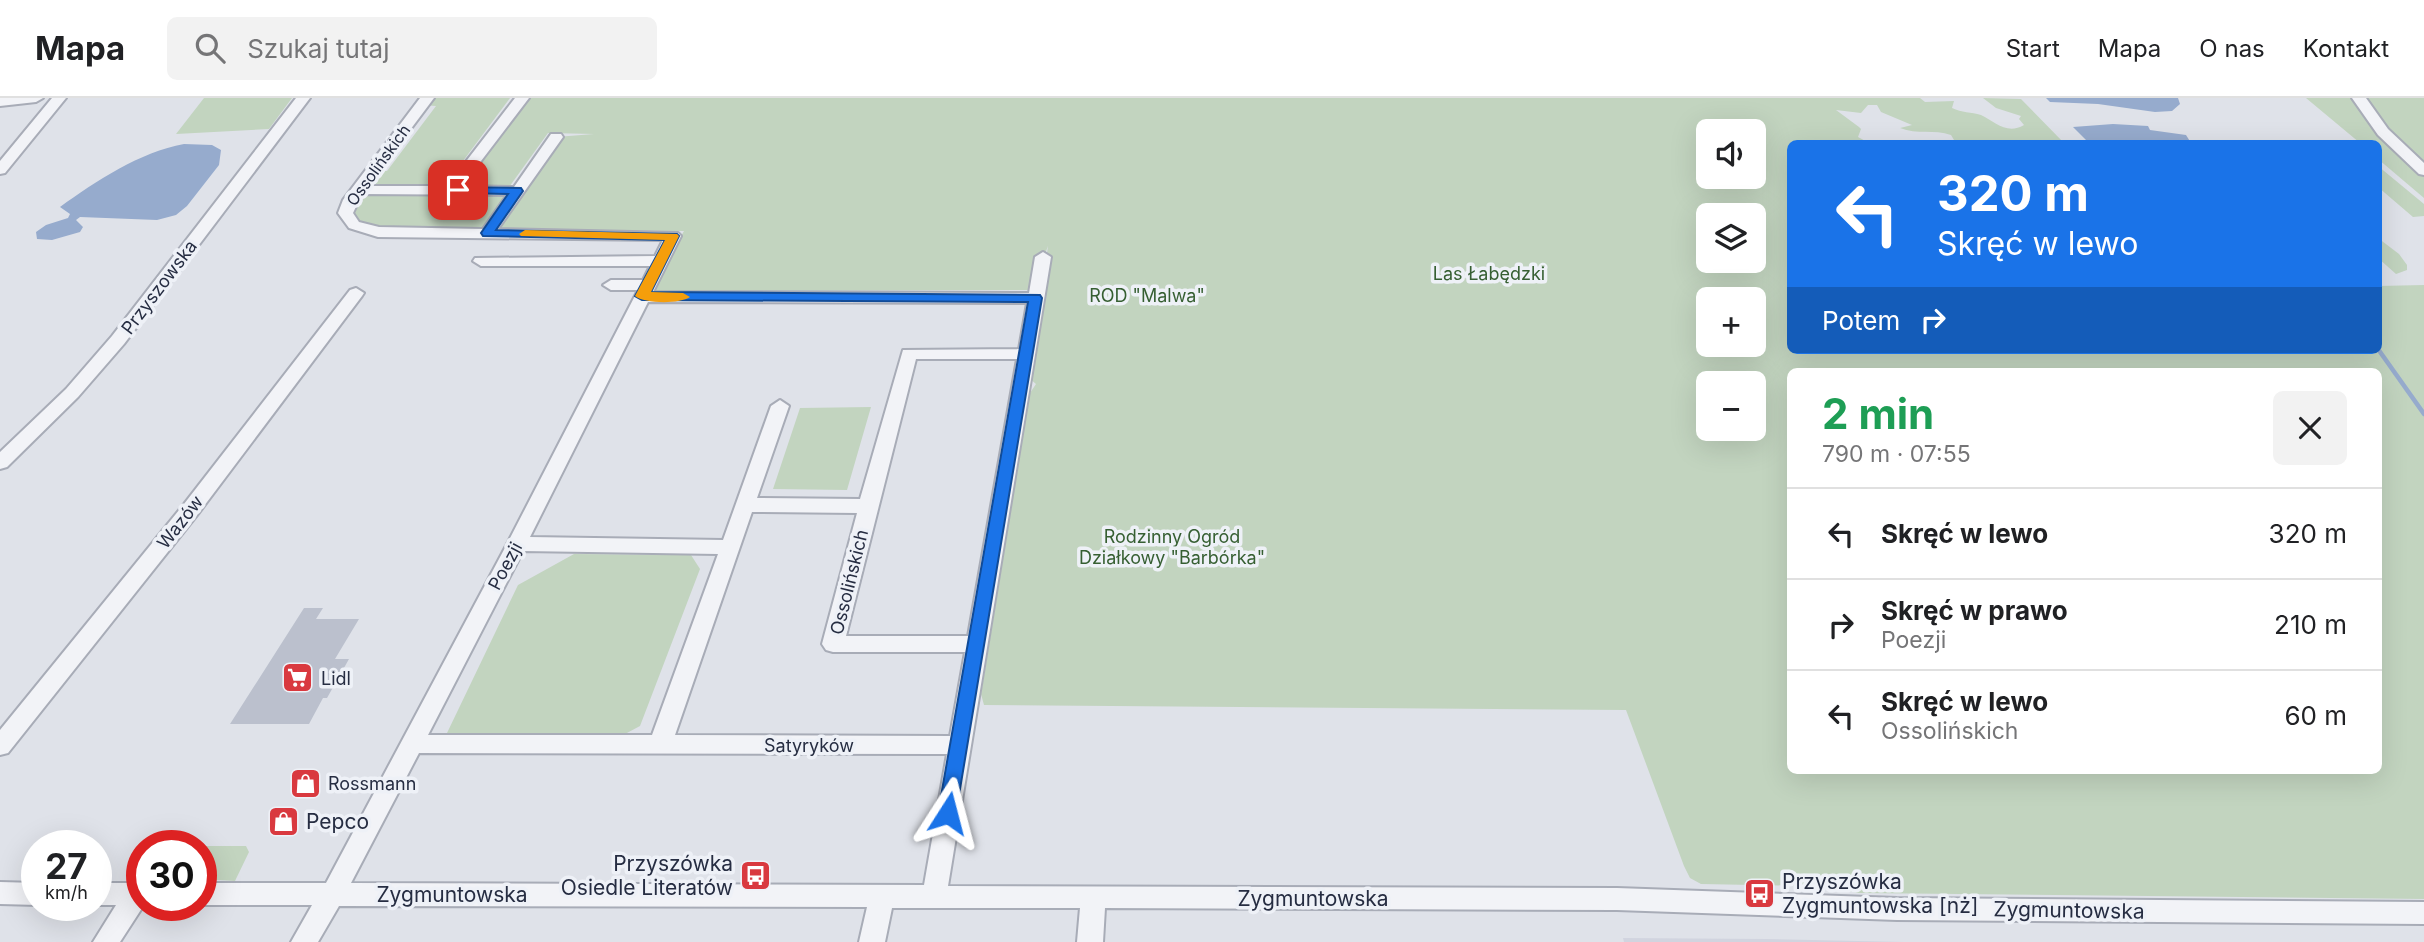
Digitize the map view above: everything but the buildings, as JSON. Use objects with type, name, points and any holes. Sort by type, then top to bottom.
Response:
[{"type":"street","points":[[0,102],[36,98]]},
{"type":"street","points":[[0,170],[59,98]]},
{"type":"street","name":"Przyszowska","points":[[0,463],[72,393],[118,340],[303,98]]},
{"type":"street","name":"Ossolińskich","points":[[427,98],[345,209],[349,222],[364,229],[673,236]]},
{"type":"street","points":[[452,190],[522,98]]},
{"type":"street","points":[[2359,98],[2383,132],[2424,172]]},
{"type":"street","points":[[488,233],[556,137]]},
{"type":"street","points":[[358,190],[517,191]]},
{"type":"street","name":"Poezji","points":[[304,942],[517,544],[673,236]]},
{"type":"street","points":[[934,897],[1043,257]]},
{"type":"street","points":[[481,261],[661,261]]},
{"type":"street","points":[[611,285],[645,291],[1035,298]]},
{"type":"street","name":"Wazów","points":[[0,746],[191,509],[356,293]]},
{"type":"street","name":"Ossolińskich","points":[[975,644],[833,644],[909,354],[1025,354]]},
{"type":"street","points":[[660,746],[780,406]]},
{"type":"street","name":"Ossolińskich","points":[[745,505],[868,506]]},
{"type":"street","points":[[517,544],[730,547]]},
{"type":"street","name":"Satyryków","points":[[410,744],[959,745]]},
{"type":"street","points":[[0,893],[21,894]]},
{"type":"street","name":"Zygmuntowska","points":[[217,894],[1616,899],[1897,909],[2424,913]]},
{"type":"street","points":[[872,942],[881,897]]},
{"type":"street","points":[[1090,942],[1093,897]]},
{"type":"street","points":[[106,942],[126,913]]},
{"type":"shaded area","points":[[1623,938],[1766,939],[1904,942],[1624,942]]},
{"type":"green space","points":[[204,98],[292,98],[269,129],[176,134]]},
{"type":"green space","points":[[427,98],[510,98],[454,173],[464,173],[522,98],[1920,98],[1925,102],[1954,101],[1952,108],[1981,115],[2012,129],[2024,125],[2019,119],[2021,116],[1996,108],[1983,98],[2021,99],[2061,140],[1954,140],[1951,135],[1938,132],[1900,128],[1912,125],[1881,112],[1877,105],[1868,105],[1861,113],[1836,110],[1861,129],[1858,137],[1864,140],[1787,140],[1787,354],[2382,354],[2382,286],[2424,285],[2424,899],[1859,893],[1815,886],[1701,884],[1690,878],[1684,866],[1626,710],[984,705],[981,694],[1030,393],[1036,384],[1029,378],[1048,246],[1032,290],[650,291],[684,231],[417,233],[354,225],[350,200],[373,171],[387,171],[436,106],[422,105]],"holes":[[[548,133],[594,134],[556,137],[518,191],[507,190]]]},
{"type":"green space","points":[[2306,98],[2424,98],[2424,198],[2382,162],[2382,140],[2356,140]]},
{"type":"green space","points":[[2382,169],[2424,204],[2424,216],[2413,217],[2382,190]]},
{"type":"green space","points":[[2382,241],[2399,254],[2407,265],[2407,270],[2396,274],[2382,262]]},
{"type":"green space","points":[[871,407],[847,490],[773,489],[800,408]]},
{"type":"green space","points":[[574,554],[691,555],[700,569],[640,726],[625,734],[447,733],[518,585]]},
{"type":"green space","points":[[217,846],[246,846],[249,852],[235,881],[217,880]]},
{"type":"water","points":[[2046,98],[2178,98],[2180,104],[2172,111],[2155,112],[2098,104],[2050,102]]},
{"type":"water","points":[[2113,124],[2148,126],[2150,130],[2186,135],[2189,140],[2086,140],[2073,127]]},
{"type":"water","points":[[184,144],[212,145],[221,150],[219,165],[187,206],[176,215],[157,220],[80,217],[76,220],[83,227],[80,232],[52,240],[37,239],[36,232],[46,225],[68,218],[70,214],[60,207],[88,187],[135,161]]},
{"type":"waterway","points":[[2382,354],[2424,414]]},
{"type":"slow traffic","points":[[525,234],[673,236],[642,296],[683,297]]},
{"type":"place","name":"Lidl","points":[[298,678]]},
{"type":"place","name":"Rossmann","points":[[305,783]]},
{"type":"place","name":"Pepco","points":[[283,821]]},
{"type":"place","name":"Przyszówka Osiedle Literatów","points":[[756,875]]},
{"type":"place","name":"Przyszówka Zygmuntowska [nż]","points":[[1759,893]]},
{"type":"route","points":[[458,190],[517,191],[488,233],[673,236],[642,296],[1035,298],[948,813]]},
{"type":"park label","name":"Las Łabędzki","points":[[1489,273]]},
{"type":"park label","name":"ROD \"Malwa\"","points":[[1147,295]]},
{"type":"park label","name":"Rodzinny Ogród Działkowy \"Barbórka\"","points":[[1172,546]]}]
